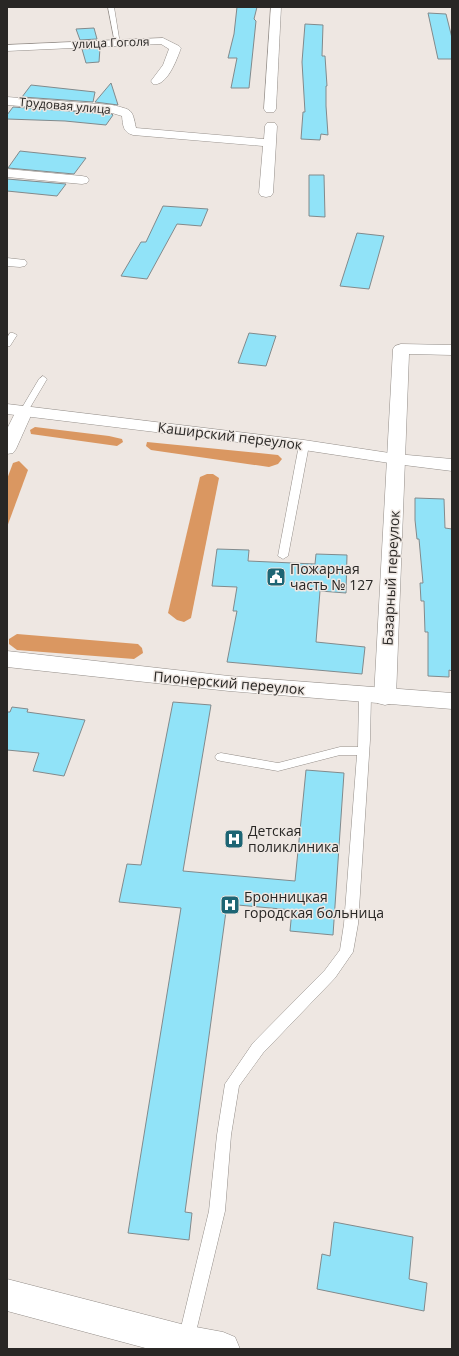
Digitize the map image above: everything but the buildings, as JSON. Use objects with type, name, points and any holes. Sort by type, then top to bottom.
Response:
[{"type":"street","points":[[270,109],[276,7]]},
{"type":"street","name":"улица Гоголя","points":[[7,48],[163,41],[175,48],[169,64],[157,81]]},
{"type":"street","name":"Трудовая улица","points":[[7,101],[118,111],[128,115],[130,129],[133,131],[270,143]]},
{"type":"street","points":[[266,193],[270,126]]},
{"type":"street","points":[[7,173],[82,180]]},
{"type":"street","name":"Базарный переулок","points":[[375,696],[396,459],[401,349],[452,350]]},
{"type":"street","points":[[7,449],[16,410]]},
{"type":"street","name":"Каширский переулок","points":[[16,410],[304,445],[396,459],[452,465]]},
{"type":"street","name":"Пионерский переулок","points":[[7,659],[127,674],[375,696],[452,701]]},
{"type":"street","points":[[7,1295],[185,1342],[223,1349]]},
{"type":"lane","points":[[111,7],[118,43]]},
{"type":"lane","points":[[7,344],[13,335]]},
{"type":"lane","points":[[16,410],[43,379]]},
{"type":"lane","points":[[283,556],[304,445]]},
{"type":"lane","points":[[185,1342],[217,1211],[224,1135],[232,1084],[258,1048],[330,974],[346,952],[351,924],[362,751],[375,696]]},
{"type":"lane","points":[[221,757],[278,767],[340,751],[362,751]]},
{"type":"shaded area","points":[[35,427],[109,436],[122,439],[123,442],[117,446],[31,434],[30,430]]},
{"type":"shaded area","points":[[147,442],[278,455],[282,459],[278,464],[269,467],[151,450],[146,446]]},
{"type":"shaded area","points":[[19,461],[28,470],[7,527],[7,479],[13,463]]},
{"type":"shaded area","points":[[207,474],[213,474],[219,478],[191,618],[184,622],[177,620],[168,613],[200,477]]},
{"type":"shaded area","points":[[17,634],[138,644],[142,648],[143,653],[134,659],[17,650],[9,644],[9,639]]},
{"type":"place","name":"Пожарная часть № 127","points":[[276,577]]},
{"type":"place","name":"Детская поликлиника","points":[[234,839]]},
{"type":"place","name":"Бронницкая городская больница","points":[[230,905]]}]
